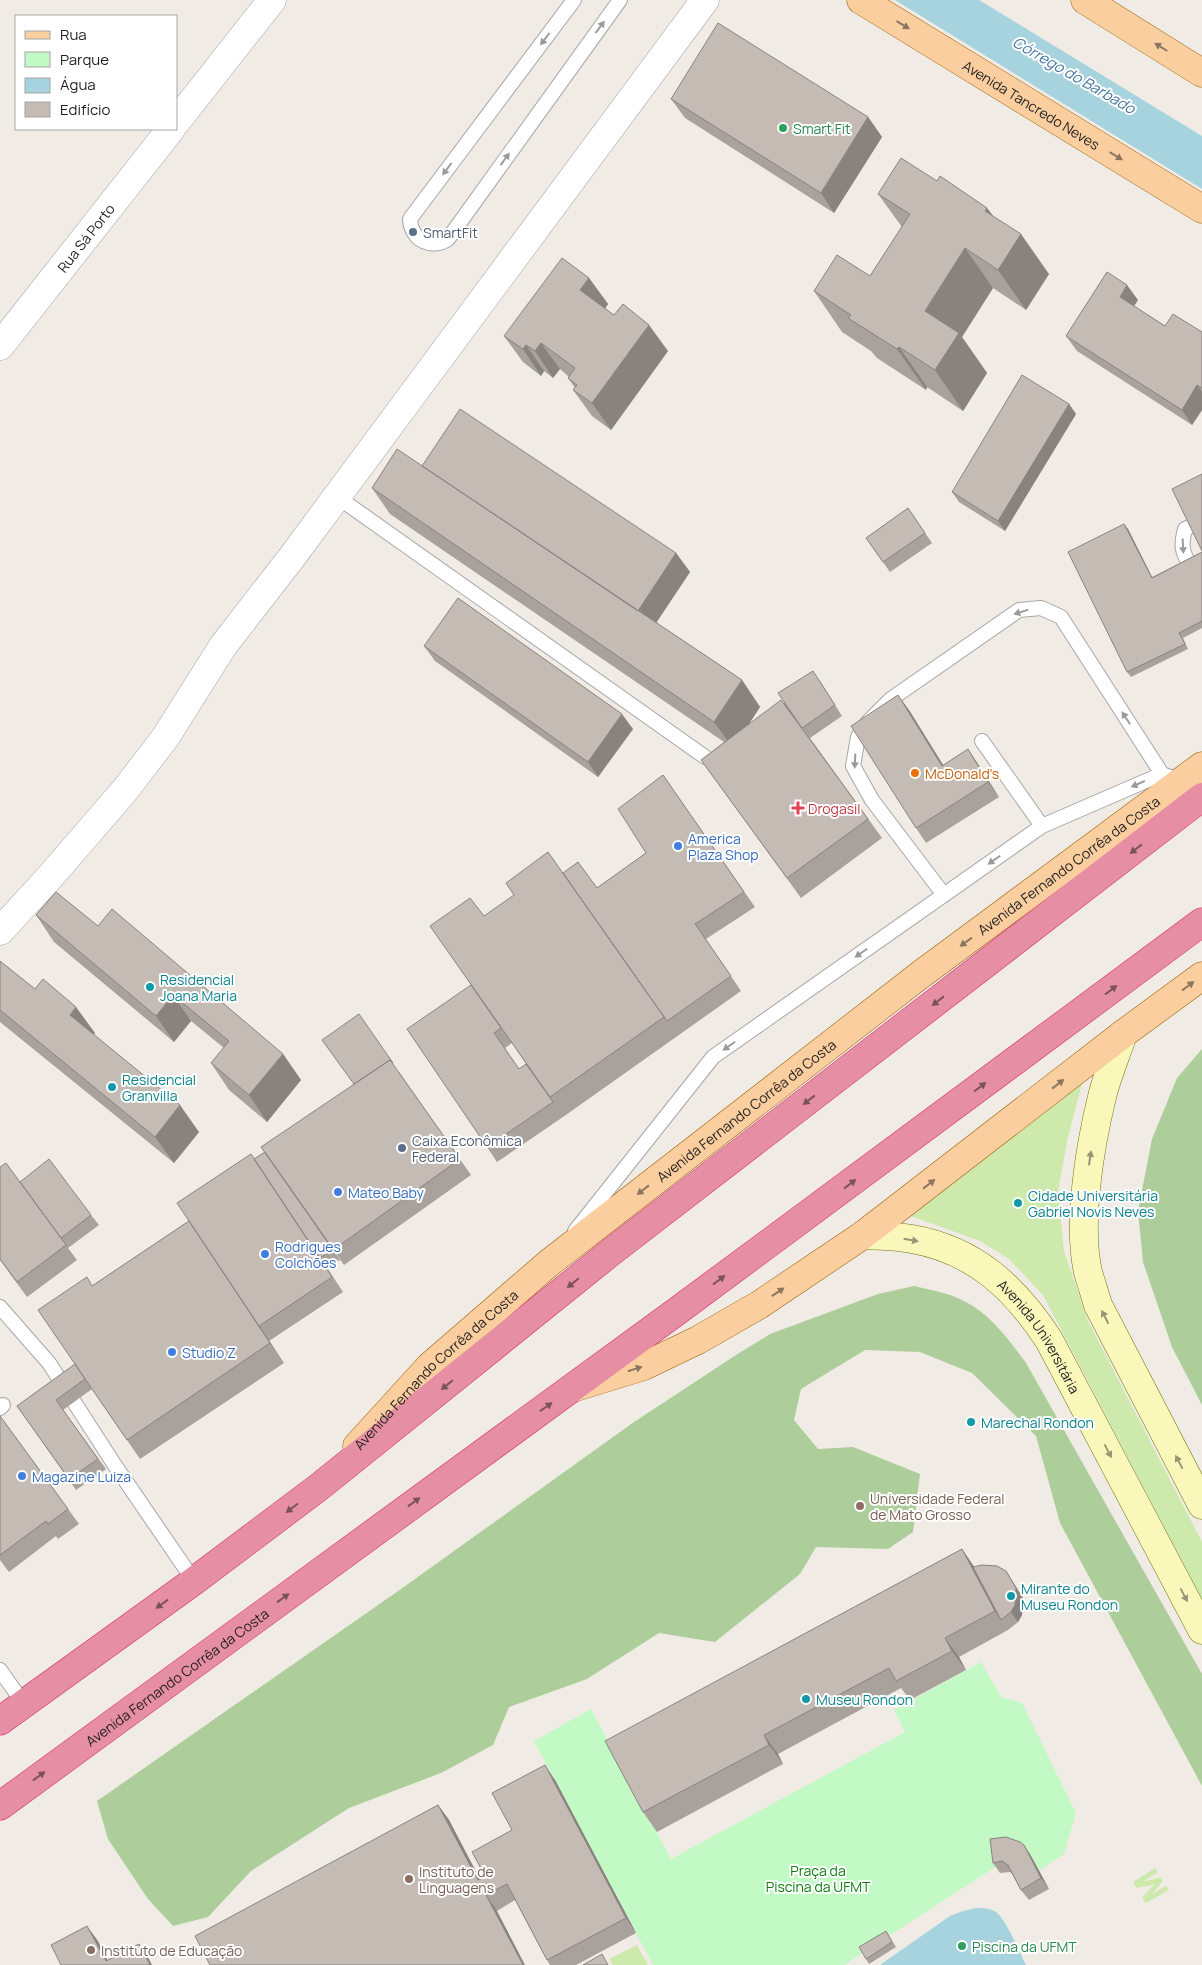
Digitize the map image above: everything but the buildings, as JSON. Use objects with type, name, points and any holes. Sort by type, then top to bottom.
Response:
[{"type":"highway","name":"Avenida Fernando Corrêa da Costa","points":[[0,1721],[194,1581],[319,1487],[611,1252],[1187,780]]},
{"type":"highway","name":"Avenida Fernando Corrêa da Costa","points":[[0,1806],[466,1464],[572,1389],[1202,922]]},
{"type":"main road","name":"Avenida Tancredo Neves","points":[[861,0],[1202,208]]},
{"type":"main road","points":[[1085,0],[1202,72]]},
{"type":"main road","name":"Avenida Fernando Corrêa da Costa","points":[[319,1487],[430,1366],[549,1263],[920,975],[1187,780]]},
{"type":"main road","name":"Avenida Fernando Corrêa da Costa","points":[[572,1389],[644,1366],[698,1340],[759,1305],[863,1235],[1123,1034],[1202,976]]},
{"type":"street","points":[[178,119],[272,0]]},
{"type":"street","points":[[0,931],[56,870],[166,738],[223,646],[292,557],[705,0]]},
{"type":"street","name":"Rua Sá Porto","points":[[0,346],[170,130]]},
{"type":"street","points":[[1123,1034],[1102,1096],[1092,1147],[1085,1203],[1084,1236],[1088,1271],[1098,1305],[1202,1505]]},
{"type":"street","name":"Avenida Universitária","points":[[863,1235],[913,1239],[954,1250],[984,1268],[1011,1290],[1031,1313],[1049,1340],[1202,1630]]},
{"type":"lane","points":[[574,0],[410,219],[410,228],[425,242],[433,245],[440,244],[448,239],[620,0]]},
{"type":"lane","points":[[336,496],[705,757]]},
{"type":"lane","points":[[1202,521],[1185,529],[1181,544],[1185,558],[1198,572],[1202,573]]},
{"type":"lane","points":[[549,1263],[713,1057],[944,895],[1042,826],[1187,780],[1062,617],[1041,608],[1019,610],[892,699],[868,722],[858,737],[853,766],[872,800],[944,895]]},
{"type":"lane","points":[[982,741],[1042,826]]},
{"type":"lane","points":[[0,1307],[49,1362],[114,1464],[194,1581]]},
{"type":"lane","points":[[0,1670],[24,1704]]},
{"type":"green space","points":[[1202,1049],[1202,1405],[1172,1347],[1143,1262],[1138,1211],[1152,1139],[1177,1078]]},
{"type":"green space","points":[[1085,1072],[1067,1141],[1058,1192],[1064,1251],[1087,1319],[1202,1542],[1202,1599],[1043,1295],[1009,1259],[980,1241],[908,1215]]},
{"type":"green space","points":[[914,1286],[954,1296],[975,1307],[992,1321],[1026,1363],[1202,1674],[1202,1786],[1060,1523],[1036,1436],[972,1373],[920,1352],[865,1350],[801,1389],[794,1420],[818,1449],[853,1447],[920,1474],[913,1532],[888,1549],[816,1547],[800,1574],[715,1642],[659,1633],[587,1679],[509,1707],[493,1745],[441,1773],[349,1808],[251,1871],[208,1917],[173,1926],[148,1899],[108,1839],[97,1801],[401,1589],[634,1422],[736,1355],[770,1334],[878,1294]]},
{"type":"green space","name":"Praça da Piscina da UFMT","points":[[981,1662],[1001,1697],[1022,1703],[1076,1813],[1064,1854],[1039,1871],[1000,1864],[844,1965],[653,1965],[534,1741],[591,1709],[671,1859],[905,1732],[894,1710]]},
{"type":"green space","points":[[1155,1868],[1158,1872],[1143,1882],[1161,1877],[1163,1881],[1152,1894],[1166,1886],[1169,1890],[1146,1903],[1142,1897],[1155,1884],[1137,1888],[1133,1882]]},
{"type":"green space","points":[[637,1945],[648,1965],[613,1965],[609,1959]]},
{"type":"water","name":"Córrego do Barbado","points":[[895,0],[979,0],[1202,136],[1202,189]]},
{"type":"water","name":"Piscina da UFMT","points":[[976,1908],[991,1910],[1000,1916],[1026,1965],[880,1965],[950,1916]]},
{"type":"place","name":"Smart Fit","points":[[783,128]]},
{"type":"place","name":"SmartFit","points":[[413,232]]},
{"type":"place","name":"McDonald's","points":[[915,773]]},
{"type":"place","name":"Drogasil","points":[[798,808]]},
{"type":"place","name":"America Plaza Shop","points":[[678,846]]},
{"type":"place","name":"Residencial Joana Maria","points":[[150,987]]},
{"type":"place","name":"Residencial Granvilla","points":[[112,1087]]},
{"type":"place","name":"Caixa Econômica Federal","points":[[402,1148]]},
{"type":"place","name":"Mateo Baby","points":[[338,1192]]},
{"type":"place","name":"Cidade Universitária Gabriel Novis Neves","points":[[1018,1203]]},
{"type":"place","name":"Rodrigues Colchões","points":[[265,1254]]},
{"type":"place","name":"Studio Z","points":[[172,1352]]},
{"type":"place","name":"Marechal Rondon","points":[[971,1422]]},
{"type":"place","name":"Magazine Luiza","points":[[22,1476]]},
{"type":"place","name":"Universidade Federal de Mato Grosso","points":[[860,1506]]},
{"type":"place","name":"Mirante do Museu Rondon","points":[[1011,1596]]},
{"type":"place","name":"Museu Rondon","points":[[806,1699]]},
{"type":"place","name":"Instituto de Linguagens","points":[[409,1879]]},
{"type":"place","name":"Piscina da UFMT","points":[[962,1946]]},
{"type":"place","name":"Instituto de Educação","points":[[91,1950]]}]
